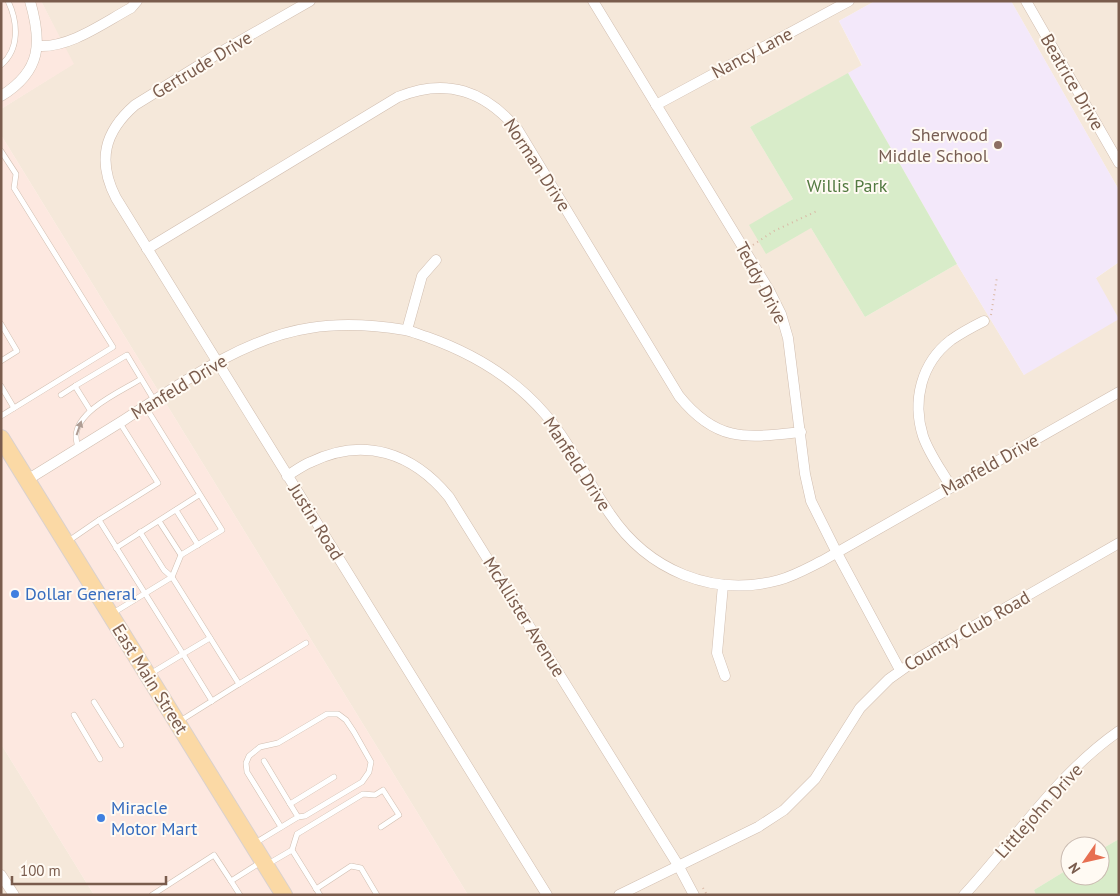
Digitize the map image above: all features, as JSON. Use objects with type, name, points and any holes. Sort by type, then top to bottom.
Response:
[{"type":"main road","name":"East Main Street","points":[[1,438],[284,895]]},
{"type":"street","points":[[1,96],[16,84],[30,68],[38,46],[36,23],[30,1]]},
{"type":"street","points":[[38,46],[51,46],[69,42],[130,8],[137,1]]},
{"type":"street","name":"Gertrude Drive","points":[[108,143],[118,121],[135,105],[219,53],[310,1]]},
{"type":"street","name":"Teddy Drive","points":[[593,1],[769,290],[781,314],[788,338],[805,474],[811,501],[900,670]]},
{"type":"street","name":"Nancy Lane","points":[[656,105],[849,1]]},
{"type":"street","name":"Beatrice Drive","points":[[1026,1],[1119,163]]},
{"type":"street","name":"Norman Drive","points":[[147,248],[398,97],[415,90],[432,88],[463,91],[481,97],[495,106],[518,130],[679,396],[690,410],[725,433],[756,437],[801,432]]},
{"type":"street","name":"Justin Road","points":[[108,143],[105,162],[110,186],[547,895]]},
{"type":"street","points":[[406,330],[422,276],[436,260]]},
{"type":"street","points":[[950,487],[924,438],[919,418],[918,399],[925,373],[931,361],[949,341],[984,321]]},
{"type":"street","name":"Manfeld Drive","points":[[27,480],[217,362],[264,341],[309,328],[364,326],[406,330],[451,346],[475,358],[528,395],[560,432],[610,515],[629,539],[654,560],[688,576],[711,583],[749,585],[780,580],[795,575],[1119,392]]},
{"type":"street","name":"McAllister Avenue","points":[[288,476],[309,462],[324,456],[360,449],[393,454],[410,462],[438,483],[449,497],[678,866],[694,895]]},
{"type":"street","name":"Country Club Road","points":[[619,895],[758,827],[784,810],[807,789],[824,767],[860,708],[900,670],[1119,543]]},
{"type":"street","points":[[723,585],[717,653],[725,676]]},
{"type":"street","name":"Littlejohn Drive","points":[[964,895],[1001,854],[1052,791],[1082,762],[1119,731]]},
{"type":"street","points":[[1,875],[14,895]]},
{"type":"lane","points":[[1,65],[5,62],[13,48],[17,29],[14,12],[8,1]]},
{"type":"lane","points":[[1,151],[16,174],[14,188],[113,347],[1,416]]},
{"type":"lane","points":[[1,324],[18,351],[1,360]]},
{"type":"lane","points":[[61,395],[127,355],[199,495],[222,530],[181,555],[172,577],[110,615]]},
{"type":"lane","points":[[78,448],[76,435],[82,420],[90,410],[141,379]]},
{"type":"lane","points":[[1,386],[14,408]]},
{"type":"lane","points":[[75,386],[90,410]]},
{"type":"lane","points":[[66,542],[158,483],[120,422]]},
{"type":"lane","points":[[116,548],[199,495]]},
{"type":"lane","points":[[176,510],[198,545]]},
{"type":"lane","points":[[99,520],[212,702]]},
{"type":"lane","points":[[159,520],[181,555]]},
{"type":"lane","points":[[140,532],[164,570],[172,577],[239,684]]},
{"type":"lane","points":[[148,675],[210,638]]},
{"type":"lane","points":[[178,723],[306,643]]},
{"type":"lane","points":[[94,702],[122,745]]},
{"type":"lane","points":[[74,714],[100,759]]},
{"type":"lane","points":[[253,845],[298,817],[305,816],[362,782],[369,772],[370,762],[354,732],[346,720],[338,714],[327,714],[278,743],[260,748],[250,756],[246,763],[247,772],[281,827]]},
{"type":"lane","points":[[264,761],[298,817]]},
{"type":"lane","points":[[290,804],[334,777]]},
{"type":"lane","points":[[231,881],[292,850],[297,834],[363,794],[375,795],[383,790],[399,815],[381,826]]},
{"type":"lane","points":[[292,850],[320,895]]},
{"type":"lane","points":[[152,895],[214,855],[240,895]]},
{"type":"lane","points":[[316,889],[352,866],[361,868],[377,895]]},
{"type":"path","points":[[744,250],[774,231],[817,211]]},
{"type":"path","points":[[984,321],[992,314],[997,277]]},
{"type":"shaded area","points":[[1,1],[41,1],[74,64],[1,109]]},
{"type":"shaded area","points":[[41,1],[875,1],[839,21],[862,66],[750,127],[793,199],[749,226],[811,228],[865,317],[957,264],[1024,375],[1096,278],[1119,262],[1119,839],[1110,844],[1110,836],[1060,836],[1060,874],[1034,890],[1036,895],[468,895],[1,135],[1,109],[73,64]]},
{"type":"shaded area","points":[[875,1],[1011,1],[1119,190],[1119,262],[1096,278],[1119,319],[1024,375],[957,264],[848,73],[862,65],[839,21]]},
{"type":"shaded area","points":[[1011,1],[1119,1],[1119,190]]},
{"type":"shaded area","points":[[1,135],[468,895],[94,895],[1,744]]},
{"type":"shaded area","points":[[1,744],[94,895],[1,895]]},
{"type":"green space","name":"Willis Park","points":[[848,73],[957,264],[865,317],[811,228],[766,254],[749,225],[793,199],[750,127]]},
{"type":"green space","points":[[1119,839],[1119,895],[1036,895],[1034,890],[1060,874],[1060,886],[1110,886],[1110,844]]},
{"type":"place","name":"Sherwood Middle School","points":[[998,145]]},
{"type":"place","name":"Dollar General","points":[[15,594]]},
{"type":"place","name":"Miracle Motor Mart","points":[[101,818]]}]
